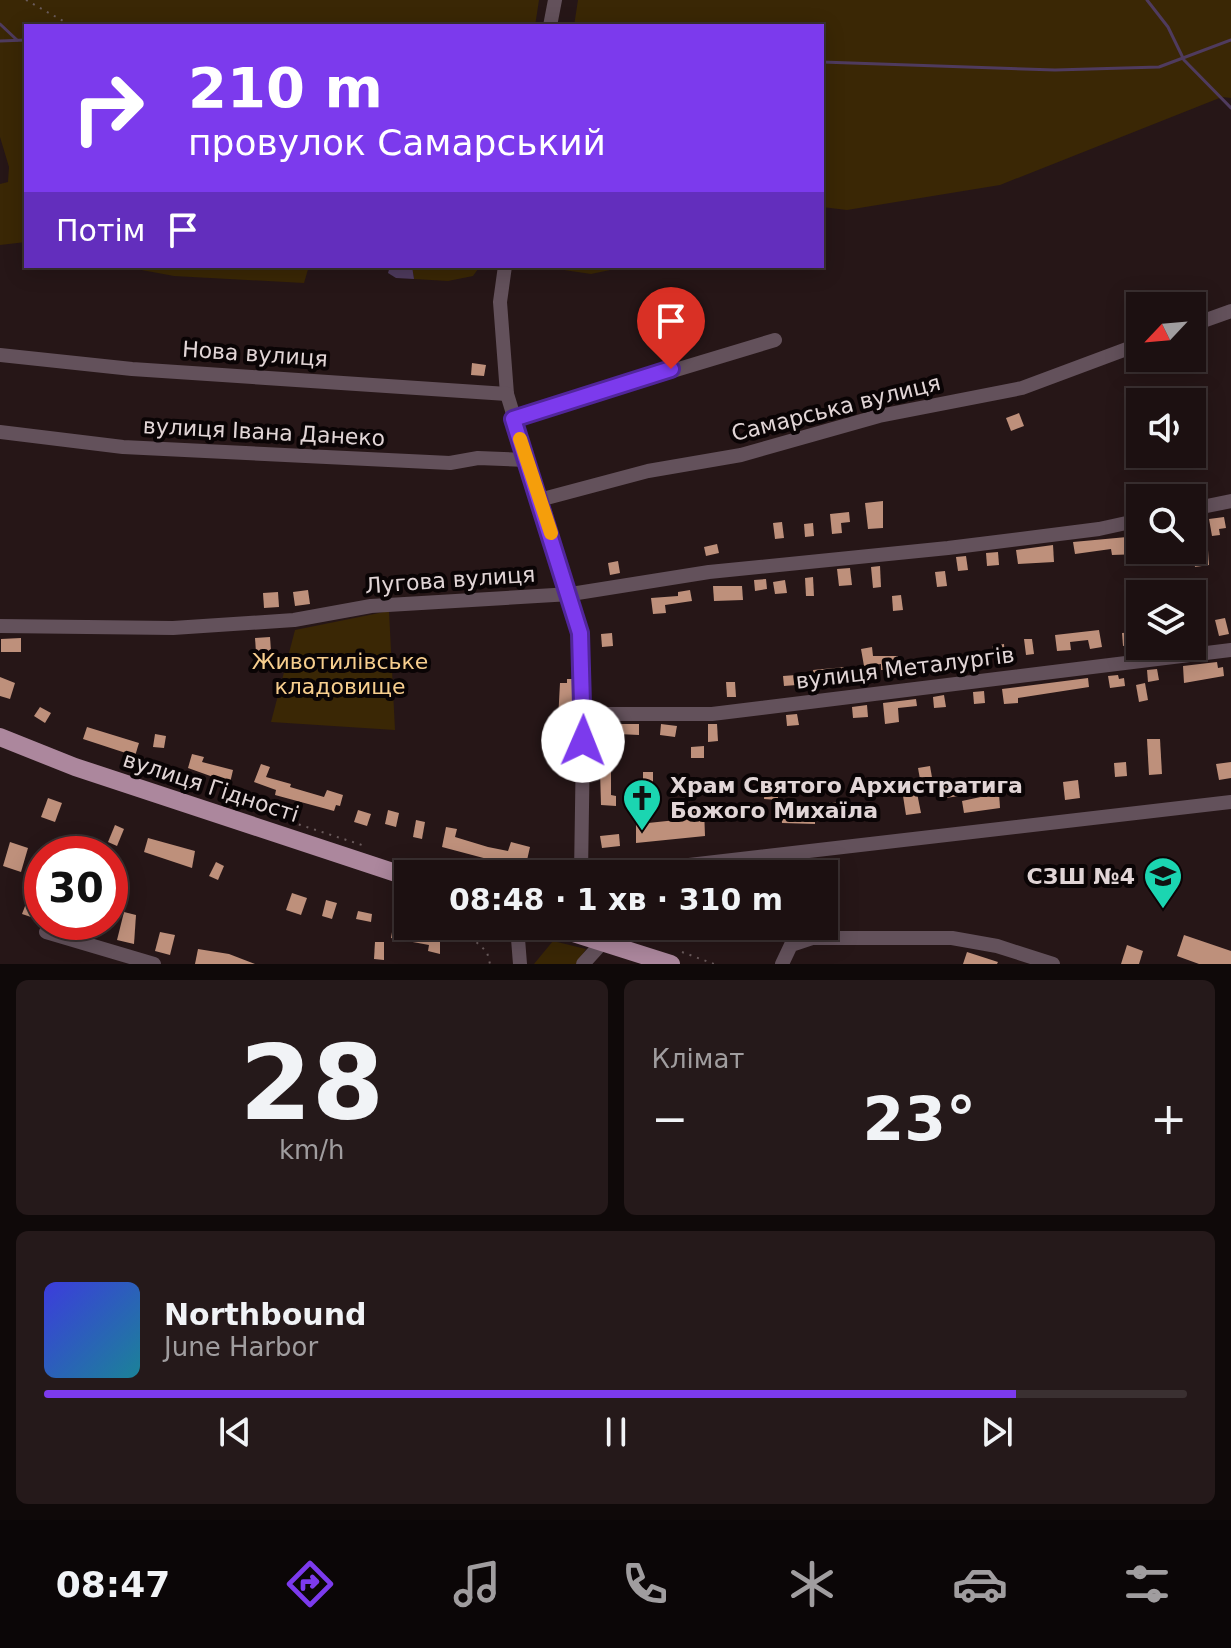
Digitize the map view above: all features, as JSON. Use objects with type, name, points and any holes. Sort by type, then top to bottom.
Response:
[{"type":"main road","name":"вулиця Гідності","points":[[0,737],[75,767],[394,872]]},
{"type":"main road","points":[[593,940],[671,964]]},
{"type":"street","points":[[550,24],[555,0]]},
{"type":"street","points":[[505,268],[500,302],[507,394],[571,594],[580,633],[583,714],[581,860]]},
{"type":"street","points":[[1206,320],[1228,312],[1231,329]]},
{"type":"street","points":[[513,419],[775,340]]},
{"type":"street","name":"Самарська вулиця","points":[[539,500],[648,471],[741,455],[879,416],[1022,388],[1126,349]]},
{"type":"street","name":"Нова вулиця","points":[[0,355],[132,369],[507,394]]},
{"type":"street","name":"вулиця Івана Данеко","points":[[0,432],[123,447],[246,454],[450,463],[478,458],[526,460]]},
{"type":"street","points":[[1206,506],[1231,501]]},
{"type":"street","name":"Лугова вулиця","points":[[0,626],[173,628],[294,620],[371,606],[571,594],[709,572],[963,546],[1126,522]]},
{"type":"street","name":"вулиця Металургів","points":[[583,714],[712,714],[1231,650]]},
{"type":"street","points":[[732,860],[1231,802]]},
{"type":"street","points":[[782,964],[791,945],[812,938],[952,938],[997,946],[1053,964]]},
{"type":"street","points":[[73,940],[154,964]]},
{"type":"street","points":[[518,940],[520,964]]},
{"type":"street","points":[[583,964],[602,943]]},
{"type":"path","points":[[26,0],[68,24]]},
{"type":"path","points":[[474,940],[487,952],[490,964]]},
{"type":"green space","points":[[0,0],[539,0],[535,24],[24,24],[24,242],[0,245],[0,184],[8,182],[9,167],[0,137]]},
{"type":"green space","points":[[578,0],[1231,0],[1231,98],[1222,97],[1000,185],[847,210],[824,207],[824,24],[574,24]]},
{"type":"green space","points":[[131,268],[308,268],[304,283],[174,276]]},
{"type":"green space","points":[[412,268],[479,268],[473,276],[448,281],[414,279]]},
{"type":"green space","points":[[550,268],[620,268],[591,274]]},
{"type":"green space","name":"Животилівське кладовище","points":[[389,611],[395,730],[271,722],[295,630]]},
{"type":"green space","points":[[553,941],[586,949],[576,964],[534,964]]},
{"type":"shaded area","points":[[389,268],[412,268],[414,279],[396,278],[388,273]]},
{"type":"building","points":[[472,363],[486,365],[484,376],[471,375]]},
{"type":"building","points":[[1019,413],[1024,426],[1011,431],[1006,418]]},
{"type":"building","points":[[883,501],[883,528],[868,529],[865,503]]},
{"type":"building","points":[[849,512],[850,522],[841,523],[842,533],[832,534],[830,514]]},
{"type":"building","points":[[1224,517],[1226,528],[1219,529],[1220,535],[1212,536],[1209,519]]},
{"type":"building","points":[[782,522],[784,538],[775,539],[773,523]]},
{"type":"building","points":[[813,523],[814,536],[805,537],[804,524]]},
{"type":"building","points":[[1206,536],[1209,565],[1195,567],[1195,564],[1206,564]]},
{"type":"building","points":[[1126,537],[1126,554],[1112,555],[1111,549],[1075,554],[1073,542]]},
{"type":"building","points":[[717,544],[719,553],[706,556],[704,547]]},
{"type":"building","points":[[1053,545],[1054,562],[1018,564],[1016,550]]},
{"type":"building","points":[[998,552],[999,565],[987,566],[986,553]]},
{"type":"building","points":[[966,556],[968,570],[958,571],[956,557]]},
{"type":"building","points":[[618,561],[620,573],[610,575],[608,563]]},
{"type":"building","points":[[880,566],[881,587],[873,588],[871,567]]},
{"type":"building","points":[[850,568],[852,585],[839,586],[837,569]]},
{"type":"building","points":[[945,571],[947,586],[937,587],[935,572]]},
{"type":"building","points":[[813,577],[814,596],[806,596],[805,578]]},
{"type":"building","points":[[766,579],[767,589],[755,591],[754,580]]},
{"type":"building","points":[[785,580],[787,593],[775,594],[773,582]]},
{"type":"building","points":[[713,586],[742,586],[743,600],[714,601]]},
{"type":"building","points":[[308,590],[310,604],[295,606],[293,592]]},
{"type":"building","points":[[690,590],[692,601],[665,605],[666,613],[653,614],[651,598],[678,596],[678,592]]},
{"type":"building","points":[[278,592],[279,607],[264,608],[263,593]]},
{"type":"building","points":[[901,595],[903,610],[893,611],[892,596]]},
{"type":"building","points":[[1225,618],[1229,634],[1219,636],[1215,620]]},
{"type":"building","points":[[1099,630],[1102,647],[1090,649],[1088,640],[1070,642],[1071,650],[1057,651],[1055,635]]},
{"type":"building","points":[[612,633],[613,646],[602,647],[601,634]]},
{"type":"building","points":[[1122,633],[1126,633],[1126,646],[1123,646]]},
{"type":"building","points":[[270,637],[271,651],[256,652],[255,638]]},
{"type":"building","points":[[21,638],[21,652],[1,652],[1,639]]},
{"type":"building","points":[[1024,639],[1032,639],[1034,654],[1026,655]]},
{"type":"building","points":[[1004,644],[1005,658],[994,659],[992,646]]},
{"type":"building","points":[[872,647],[873,656],[898,656],[898,662],[889,663],[889,670],[881,670],[881,664],[864,666],[861,649]]},
{"type":"building","points":[[1217,662],[1218,668],[1223,667],[1224,676],[1184,683],[1183,666]]},
{"type":"building","points":[[845,667],[846,676],[815,682],[813,670]]},
{"type":"building","points":[[1157,669],[1159,680],[1148,682],[1147,670]]},
{"type":"building","points":[[796,675],[797,685],[784,686],[783,676]]},
{"type":"building","points":[[1118,675],[1119,679],[1124,678],[1125,686],[1110,688],[1108,676]]},
{"type":"building","points":[[0,677],[15,683],[10,699],[0,696]]},
{"type":"building","points":[[1088,678],[1089,687],[1018,698],[1018,703],[1004,704],[1002,689]]},
{"type":"building","points":[[567,679],[574,679],[572,740],[557,739],[560,683],[567,683]]},
{"type":"building","points":[[726,682],[735,682],[736,697],[727,697]]},
{"type":"building","points":[[1145,683],[1148,700],[1139,702],[1136,685]]},
{"type":"building","points":[[984,691],[985,703],[974,704],[973,692]]},
{"type":"building","points":[[944,695],[946,707],[934,708],[933,697]]},
{"type":"building","points":[[916,699],[917,706],[898,708],[899,722],[885,724],[883,703]]},
{"type":"building","points":[[867,705],[868,717],[853,718],[852,707]]},
{"type":"building","points":[[40,707],[51,713],[45,723],[34,716]]},
{"type":"building","points":[[797,714],[799,725],[787,726],[786,715]]},
{"type":"building","points":[[602,724],[639,724],[639,735],[618,734],[617,754],[601,753]]},
{"type":"building","points":[[661,724],[677,726],[675,737],[660,735]]},
{"type":"building","points":[[708,724],[717,724],[718,741],[708,742]]},
{"type":"building","points":[[87,727],[139,743],[135,756],[83,739]]},
{"type":"building","points":[[155,734],[166,736],[164,748],[153,747]]},
{"type":"building","points":[[1147,739],[1160,739],[1162,774],[1149,775]]},
{"type":"building","points":[[704,746],[704,758],[691,758],[691,747]]},
{"type":"building","points":[[192,754],[204,757],[202,762],[233,770],[230,783],[188,768]]},
{"type":"building","points":[[555,756],[573,758],[573,767],[554,766]]},
{"type":"building","points":[[1126,762],[1127,776],[1115,777],[1114,763]]},
{"type":"building","points":[[1231,762],[1231,778],[1219,780],[1216,764]]},
{"type":"building","points":[[261,764],[270,767],[266,777],[291,784],[290,787],[324,797],[327,790],[343,795],[340,806],[336,805],[334,811],[275,795],[276,790],[254,782]]},
{"type":"building","points":[[930,766],[933,783],[921,785],[918,768]]},
{"type":"building","points":[[600,771],[611,771],[611,795],[616,796],[616,806],[601,805]]},
{"type":"building","points":[[643,772],[653,772],[653,787],[643,787]]},
{"type":"building","points":[[957,779],[959,796],[946,798],[944,780]]},
{"type":"building","points":[[1078,780],[1080,798],[1065,800],[1063,782]]},
{"type":"building","points":[[765,787],[778,788],[778,800],[764,799]]},
{"type":"building","points":[[917,793],[921,813],[906,815],[903,796]]},
{"type":"building","points":[[999,793],[1000,808],[964,813],[962,801]]},
{"type":"building","points":[[48,798],[62,803],[55,822],[41,817]]},
{"type":"building","points":[[829,802],[862,802],[862,807],[877,806],[879,821],[868,822],[867,818],[851,817],[815,820],[815,824],[782,823],[781,806],[794,805],[795,812],[829,810]]},
{"type":"building","points":[[704,809],[705,836],[636,843],[636,821],[648,823],[686,819],[686,810]]},
{"type":"building","points":[[358,810],[371,814],[367,826],[354,822]]},
{"type":"building","points":[[388,810],[399,813],[396,827],[385,824]]},
{"type":"building","points":[[416,820],[425,822],[422,839],[413,837]]},
{"type":"building","points":[[115,825],[124,829],[121,836],[110,836]]},
{"type":"building","points":[[446,827],[457,829],[455,837],[488,847],[508,851],[511,842],[530,847],[527,860],[491,860],[442,847]]},
{"type":"building","points":[[619,834],[620,846],[602,848],[600,836]]},
{"type":"building","points":[[148,838],[195,851],[192,868],[144,852]]},
{"type":"building","points":[[10,842],[24,847],[21,872],[3,866]]},
{"type":"building","points":[[216,862],[224,866],[218,880],[209,876]]},
{"type":"building","points":[[292,893],[307,898],[301,915],[286,910]]},
{"type":"building","points":[[326,900],[337,903],[332,919],[322,916]]},
{"type":"building","points":[[358,911],[372,914],[371,922],[356,919]]},
{"type":"building","points":[[128,913],[136,915],[134,944],[117,940],[128,940]]},
{"type":"building","points":[[160,932],[175,935],[170,955],[155,951]]},
{"type":"building","points":[[1184,935],[1231,951],[1231,964],[1199,964],[1177,956]]},
{"type":"building","points":[[402,940],[440,940],[440,954],[428,951],[429,945]]},
{"type":"building","points":[[375,942],[384,942],[384,960],[374,959]]},
{"type":"building","points":[[1127,945],[1143,951],[1139,964],[1121,964]]},
{"type":"building","points":[[198,949],[229,954],[255,964],[195,964]]},
{"type":"building","points":[[967,952],[998,962],[963,964]]},
{"type":"waterway","points":[[1147,0],[1168,27],[1184,60],[1231,108]]},
{"type":"waterway","points":[[0,24],[17,40]]},
{"type":"waterway","points":[[0,41],[24,40]]},
{"type":"waterway","points":[[824,62],[1055,70],[1159,67],[1231,40]]},
{"type":"slow traffic","points":[[520,439],[551,533]]},
{"type":"place","name":"Храм Святого Архистратига Божого Михаїла","points":[[642,832]]},
{"type":"place","name":"СЗШ №4","points":[[1163,910]]},
{"type":"route","points":[[583,741],[584,675],[580,633],[571,594],[513,419],[671,369]]}]
